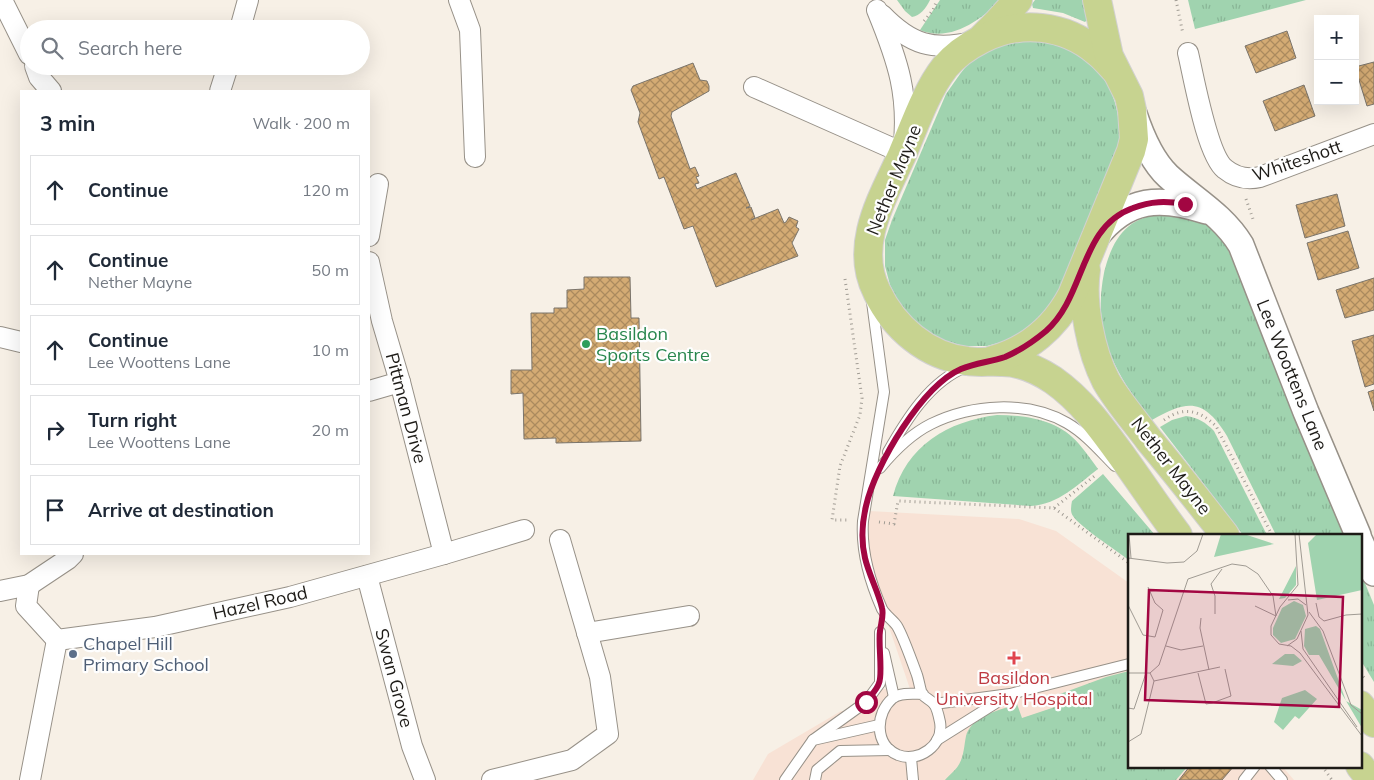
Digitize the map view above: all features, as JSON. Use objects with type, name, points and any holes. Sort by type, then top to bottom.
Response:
[{"type":"main road","name":"Nether Mayne","points":[[978,41],[997,24],[1018,0]]},
{"type":"main road","name":"Nether Mayne","points":[[986,362],[1005,356],[1026,345],[1047,330],[1063,311],[1131,151],[1134,125],[1129,96],[1115,70],[1105,43],[1097,0]]},
{"type":"main road","name":"Nether Mayne","points":[[1115,70],[1097,51],[1078,39],[1059,30],[1038,26],[1021,27],[992,34],[955,56],[932,86],[871,227],[868,247],[869,269],[876,291],[891,314],[910,336],[931,350],[952,358],[969,361],[1005,362],[1022,365],[1053,380],[1067,391],[1088,411],[1104,431],[1174,530]]},
{"type":"main road","name":"Nether Mayne","points":[[1092,246],[1086,274],[1085,290],[1094,349],[1106,382],[1224,534]]},
{"type":"main road","points":[[1362,708],[1374,723]]},
{"type":"main road","points":[[1362,768],[1371,780]]},
{"type":"street","points":[[2,0],[20,36]]},
{"type":"street","points":[[242,20],[248,0]]},
{"type":"street","points":[[458,0],[470,30],[475,157]]},
{"type":"street","points":[[874,5],[896,30],[911,39],[926,44],[943,45],[978,41]]},
{"type":"street","points":[[754,87],[903,153],[906,108],[902,82],[894,52],[874,5]]},
{"type":"street","name":"Whiteshott","points":[[1188,53],[1213,153],[1223,169],[1237,177],[1248,180],[1260,177],[1374,134]]},
{"type":"street","points":[[39,75],[50,90]]},
{"type":"street","points":[[220,90],[225,75]]},
{"type":"street","name":"Lee Woottens Lane","points":[[1132,110],[1150,151],[1166,174],[1221,218],[1232,230],[1241,245],[1306,412],[1358,534]]},
{"type":"street","points":[[370,230],[378,184]]},
{"type":"street","name":"Lee Woottens Lane","points":[[1092,246],[1105,225],[1124,211],[1153,202],[1169,201],[1185,204],[1206,210],[1221,218]]},
{"type":"street","name":"Pittman Drive","points":[[370,267],[382,321],[400,382],[444,554]]},
{"type":"street","points":[[0,337],[20,342]]},
{"type":"street","points":[[370,391],[400,382]]},
{"type":"street","name":"Hazel Road","points":[[57,640],[155,627],[290,597],[524,530]]},
{"type":"street","points":[[492,780],[572,760],[608,734],[600,677],[560,540]]},
{"type":"street","points":[[1362,546],[1374,573]]},
{"type":"street","points":[[0,592],[29,585],[73,555]]},
{"type":"street","name":"Swan Grove","points":[[367,576],[412,746],[425,780]]},
{"type":"street","points":[[29,585],[26,606],[57,640],[30,780]]},
{"type":"street","points":[[587,633],[689,616]]},
{"type":"lane","points":[[869,269],[884,392],[862,537],[865,558],[883,611],[897,626],[923,694],[934,704],[940,723],[940,732],[937,740]]},
{"type":"lane","points":[[866,504],[880,468],[903,428],[930,392],[945,378],[959,370],[972,364],[986,362]]},
{"type":"lane","points":[[880,468],[892,453],[911,437],[931,424],[979,409],[1004,407],[1029,409],[1052,415],[1085,436],[1174,530]]},
{"type":"lane","points":[[785,780],[813,740],[866,702],[880,683],[880,632],[883,611]]},
{"type":"lane","points":[[880,632],[894,697]]},
{"type":"lane","points":[[934,704],[1010,694],[1128,664]]},
{"type":"lane","points":[[923,694],[906,694],[894,697],[881,715],[880,735],[890,750],[898,755],[911,758],[925,753],[937,740],[1010,694]]},
{"type":"lane","points":[[813,740],[879,725]]},
{"type":"lane","points":[[815,780],[817,770],[840,751],[890,750]]},
{"type":"lane","points":[[911,758],[913,780]]},
{"type":"lane","points":[[1244,780],[1254,768]]},
{"type":"lane","points":[[1272,768],[1282,780]]},
{"type":"path","points":[[1176,0],[1188,53]]},
{"type":"path","points":[[1161,421],[1172,414],[1183,411],[1197,412],[1207,417],[1216,426],[1271,534]]},
{"type":"path","points":[[1054,508],[1096,474]]},
{"type":"path","points":[[894,524],[898,501],[1054,508],[1128,562]]},
{"type":"path","points":[[1323,768],[1332,780]]},
{"type":"shaded area","name":"Basildon University Hospital","points":[[869,511],[1019,519],[1056,531],[1128,582],[1128,768],[1284,768],[1294,780],[753,780],[768,754],[841,711],[864,713],[874,689],[910,689],[889,627],[867,543]]},
{"type":"green space","points":[[897,0],[930,0],[918,15],[912,17]]},
{"type":"green space","points":[[940,0],[1002,0],[985,15],[965,27],[943,33],[920,30]]},
{"type":"green space","points":[[1035,0],[1083,0],[1087,20],[1085,22],[1063,13],[1033,8],[1032,4]]},
{"type":"green space","points":[[1188,0],[1306,0],[1195,29]]},
{"type":"green space","points":[[1031,40],[1053,44],[1071,51],[1087,60],[1099,72],[1109,87],[1115,104],[1119,123],[1120,145],[1059,291],[1038,321],[1009,340],[987,346],[964,346],[945,341],[924,331],[899,303],[890,285],[885,266],[885,240],[946,94],[960,74],[972,59],[991,47]]},
{"type":"green space","points":[[1160,212],[1206,221],[1222,235],[1346,534],[1276,534],[1227,436],[1211,415],[1195,406],[1186,406],[1176,408],[1152,420],[1127,386],[1117,370],[1104,334],[1101,315],[1101,295],[1104,273],[1113,247],[1124,230],[1136,221]]},
{"type":"green space","points":[[997,415],[1041,420],[1062,429],[1079,444],[1098,469],[1059,498],[1031,506],[893,496],[899,478],[908,463],[932,439],[962,423]]},
{"type":"green space","points":[[1186,416],[1195,418],[1208,425],[1214,431],[1266,534],[1242,534],[1160,427],[1172,420]]},
{"type":"green space","points":[[1103,474],[1154,534],[1128,534],[1128,559],[1083,526],[1073,516],[1071,513],[1072,501]]},
{"type":"green space","points":[[1362,576],[1374,605],[1374,682],[1362,662]]},
{"type":"green space","points":[[1128,671],[1128,768],[1186,768],[1176,780],[945,780],[960,763],[969,729],[980,719],[995,711],[1017,704],[1022,718],[1064,704],[1060,694],[1106,677]]},
{"type":"building","points":[[1287,31],[1296,58],[1256,73],[1245,46]]},
{"type":"building","points":[[1374,62],[1374,104],[1367,106],[1359,80],[1359,66]]},
{"type":"building","points":[[693,63],[700,80],[707,81],[709,91],[672,112],[671,116],[690,169],[695,167],[699,176],[696,177],[699,183],[695,184],[697,189],[736,173],[750,206],[746,208],[751,207],[755,218],[751,220],[778,209],[784,223],[789,217],[798,221],[796,227],[799,229],[792,243],[798,256],[716,287],[693,226],[684,229],[664,177],[659,179],[638,122],[640,113],[631,90],[633,86]]},
{"type":"building","points":[[1304,85],[1315,116],[1275,131],[1263,101]]},
{"type":"building","points":[[1337,194],[1345,226],[1305,238],[1296,205]]},
{"type":"building","points":[[1348,231],[1359,268],[1318,280],[1307,243]]},
{"type":"building","name":"Basildon Sports Centre","points":[[584,277],[630,277],[631,318],[639,318],[641,441],[556,443],[556,438],[524,439],[523,393],[511,394],[511,370],[532,370],[531,313],[554,313],[554,308],[567,308],[567,290],[584,289]]},
{"type":"building","points":[[1374,278],[1374,310],[1345,318],[1336,290]]},
{"type":"building","points":[[1374,335],[1374,384],[1365,387],[1352,341]]},
{"type":"building","points":[[1374,390],[1374,411],[1368,392]]},
{"type":"building","points":[[1188,768],[1232,768],[1222,780],[1179,780]]},
{"type":"place","name":"Basildon Sports Centre","points":[[586,344]]},
{"type":"place","name":"Chapel Hill Primary School","points":[[73,654]]},
{"type":"place","name":"Basildon University Hospital","points":[[1014,658]]},
{"type":"route","points":[[866,702],[880,683],[880,632],[883,611],[865,558],[862,537],[863,521],[866,504],[874,482],[903,428],[930,392],[945,378],[972,364],[1005,356],[1026,345],[1047,330],[1063,311],[1072,295],[1096,237],[1114,217],[1124,211],[1153,202],[1169,201],[1185,204]]}]
